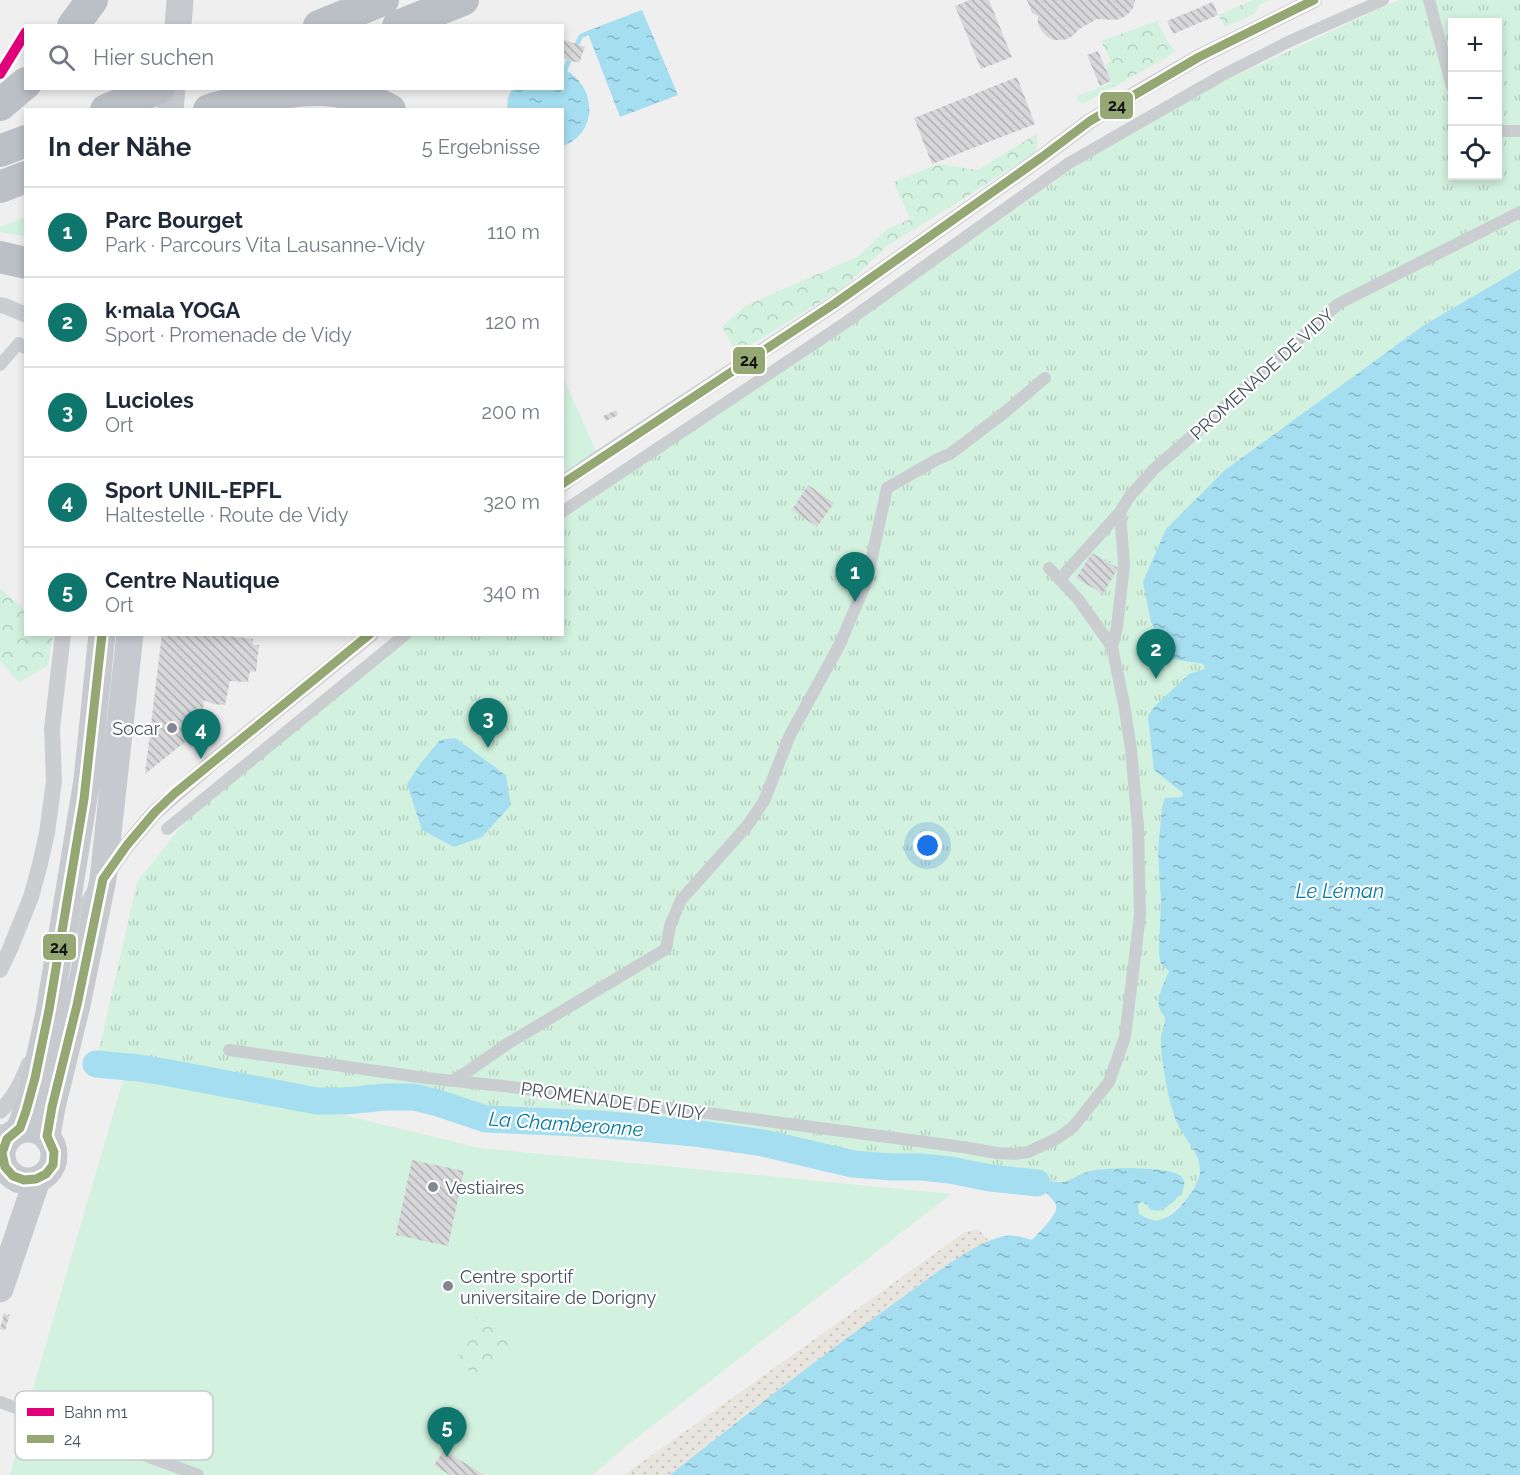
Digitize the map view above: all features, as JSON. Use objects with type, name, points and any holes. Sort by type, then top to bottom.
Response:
[{"type":"highway","points":[[74,24],[92,0]]},
{"type":"highway","points":[[324,24],[383,0]]},
{"type":"highway","points":[[403,24],[463,0]]},
{"type":"highway","points":[[0,105],[24,85]]},
{"type":"highway","points":[[111,108],[154,90]]},
{"type":"highway","points":[[197,108],[238,90]]},
{"type":"highway","points":[[216,108],[304,90]]},
{"type":"highway","points":[[322,90],[344,92],[374,101],[386,108]]},
{"type":"highway","points":[[0,152],[24,142]]},
{"type":"highway","points":[[0,187],[24,178]]},
{"type":"highway","points":[[0,257],[24,263]]},
{"type":"main road","points":[[178,24],[180,0]]},
{"type":"main road","points":[[170,108],[172,90]]},
{"type":"main road","points":[[10,1133],[29,1128],[39,1130],[47,1136],[52,1143],[54,1161],[45,1175],[37,1180],[23,1181],[3,1171],[2,1154],[4,1144],[10,1133],[30,1101],[49,1013],[87,780],[102,636]]},
{"type":"main road","points":[[47,1136],[103,879],[130,636]]},
{"type":"main road","points":[[0,1289],[37,1180]]},
{"type":"street","points":[[564,483],[834,304],[1090,121],[1199,57],[1314,0]]},
{"type":"street","points":[[564,511],[845,323],[1069,163],[1221,76],[1290,41],[1383,0]]},
{"type":"street","points":[[1429,0],[1448,72]]},
{"type":"street","points":[[1502,131],[1520,131]]},
{"type":"street","name":"PROMENADE DE VIDY","points":[[1060,580],[1120,512],[1130,496],[1154,469],[1338,304],[1520,212]]},
{"type":"street","points":[[0,305],[24,314]]},
{"type":"street","points":[[0,365],[19,343],[24,347]]},
{"type":"street","points":[[452,1081],[507,1044],[666,949],[670,926],[681,900],[747,826],[764,801],[790,735],[840,644],[867,580],[886,488],[950,454],[1045,378]]},
{"type":"street","points":[[1112,647],[1117,627],[1124,565],[1120,512]]},
{"type":"street","points":[[1049,567],[1077,599],[1112,647]]},
{"type":"street","points":[[0,970],[31,897],[47,833],[54,781],[52,729],[63,636]]},
{"type":"street","points":[[60,946],[127,845],[155,812],[215,760],[370,636]]},
{"type":"street","points":[[167,829],[404,636]]},
{"type":"street","name":"PROMENADE DE VIDY","points":[[229,1050],[997,1153],[1028,1152],[1058,1138],[1073,1127],[1109,1082],[1125,1037],[1140,915],[1138,827],[1131,749],[1112,647]]},
{"type":"street","points":[[111,817],[125,825],[136,823],[155,812]]},
{"type":"street","points":[[0,1111],[13,1097],[24,1076],[49,1013]]},
{"type":"street","points":[[0,1402],[15,1408]]},
{"type":"street","points":[[157,1460],[198,1475]]},
{"type":"green space","points":[[1253,0],[1270,0],[1259,5],[1254,14],[1225,27],[1218,15]]},
{"type":"green space","points":[[1399,0],[1520,0],[1520,269],[1424,325],[1225,470],[1172,659],[1203,664],[1205,670],[1189,674],[1154,770],[1183,793],[1182,797],[1165,798],[1162,807],[1158,852],[1169,971],[1161,992],[1159,1006],[1165,1020],[1161,1035],[1171,1102],[1177,1124],[1193,1146],[1201,1169],[1188,1198],[1163,1220],[1154,1221],[1139,1214],[1138,1204],[1142,1202],[1158,1210],[1092,1170],[1064,1182],[1043,1180],[1037,1183],[922,1167],[853,1164],[763,1143],[694,1133],[599,1124],[486,1119],[414,1097],[317,1101],[164,1072],[96,1064],[137,882],[194,810],[413,636],[564,636],[564,517],[850,325],[1089,157],[1175,104]]},
{"type":"green space","points":[[1157,21],[1176,52],[1083,104],[1079,102],[1077,96],[1112,83],[1105,65],[1111,61],[1101,41]]},
{"type":"green space","points":[[1038,133],[1036,152],[888,245],[844,287],[737,354],[722,327],[745,306],[857,257],[886,230],[910,219],[894,182],[938,164],[978,170]]},
{"type":"green space","points":[[24,217],[24,238],[0,232],[0,227]]},
{"type":"green space","points":[[564,379],[596,451],[564,475]]},
{"type":"green space","points":[[0,588],[24,609],[24,636],[53,636],[48,666],[19,682],[0,661]]},
{"type":"green space","name":"Centre sportif universitaire de Dorigny","points":[[128,1063],[480,1148],[951,1194],[620,1451],[593,1475],[10,1475],[15,1456],[15,1460],[213,1460],[213,1391],[33,1391]]},
{"type":"green space","points":[[481,1309],[509,1342],[480,1384],[458,1358]]},
{"type":"green space","points":[[441,1412],[451,1419],[444,1438],[425,1460],[421,1458]]},
{"type":"sand","points":[[978,1229],[989,1241],[931,1276],[745,1415],[670,1475],[624,1475],[965,1232]]},
{"type":"water","points":[[642,10],[678,95],[620,117],[587,31]]},
{"type":"water","points":[[564,70],[574,76],[582,86],[589,108],[588,120],[583,131],[575,140],[564,146],[564,108],[507,108],[512,90],[564,90]]},
{"type":"water","name":"Le Léman","points":[[1520,269],[1520,1475],[670,1475],[817,1360],[954,1260],[981,1244],[1005,1236],[1032,1240],[1056,1209],[1053,1200],[1037,1183],[1064,1182],[1098,1170],[1122,1168],[1165,1170],[1181,1176],[1184,1180],[1182,1191],[1174,1201],[1160,1210],[1151,1210],[1142,1202],[1138,1204],[1139,1214],[1152,1220],[1160,1220],[1173,1213],[1187,1199],[1200,1175],[1200,1168],[1194,1150],[1177,1123],[1171,1105],[1161,1046],[1165,1019],[1159,1002],[1160,993],[1169,971],[1161,964],[1159,953],[1161,901],[1158,852],[1162,807],[1165,798],[1182,797],[1183,793],[1154,770],[1148,717],[1152,709],[1189,674],[1205,669],[1203,664],[1172,659],[1166,654],[1151,622],[1143,582],[1166,529],[1225,470],[1424,325]]},
{"type":"water","points":[[455,738],[506,775],[511,805],[482,837],[454,847],[422,830],[407,784],[440,740]]},
{"type":"building","points":[[969,0],[989,0],[1012,57],[981,69],[955,6]]},
{"type":"building","points":[[1027,0],[1135,0],[1133,8],[1122,18],[1097,19],[1079,29],[1068,39],[1053,40],[1042,31],[1038,24],[1038,16],[1032,13]]},
{"type":"building","points":[[1213,2],[1218,15],[1173,34],[1167,21]]},
{"type":"building","points":[[564,40],[585,47],[579,63],[564,59]]},
{"type":"building","points":[[1098,51],[1111,81],[1100,86],[1087,55]]},
{"type":"building","points":[[1017,77],[1035,124],[932,164],[914,118]]},
{"type":"building","points":[[616,410],[618,415],[606,421],[603,416]]},
{"type":"building","points":[[808,485],[834,503],[817,527],[792,510]]},
{"type":"building","points":[[1092,553],[1118,568],[1103,594],[1076,578]]},
{"type":"building","points":[[162,636],[228,636],[253,639],[253,645],[259,645],[256,672],[250,671],[248,682],[230,681],[225,705],[213,704],[204,700],[201,729],[145,774]]},
{"type":"building","name":"Vestiaires","points":[[412,1160],[464,1171],[448,1246],[396,1235]]},
{"type":"building","points":[[4,1313],[10,1314],[5,1330],[0,1329]]},
{"type":"building","points":[[444,1450],[484,1475],[450,1475],[434,1465]]},
{"type":"waterway","points":[[575,48],[581,36],[588,33]]},
{"type":"waterway","points":[[565,70],[571,56]]},
{"type":"waterway","name":"La Chamberonne","points":[[96,1064],[164,1072],[317,1101],[414,1097],[486,1119],[599,1124],[694,1133],[763,1143],[853,1164],[922,1167],[1037,1183]]},
{"type":"rail line","name":"m1","points":[[0,74],[24,35]]},
{"type":"transit line","name":"24","points":[[564,483],[834,304],[1090,121],[1199,57],[1314,0]]},
{"type":"transit line","name":"24","points":[[102,636],[84,799],[49,1010],[26,1111],[20,1128],[7,1139],[2,1153],[5,1167],[13,1176],[24,1180],[36,1179],[46,1174],[53,1165],[54,1152],[47,1136],[52,1107],[77,1005],[103,879],[127,845],[155,812],[175,793],[368,636]]},
{"type":"place","name":"Parc Bourget","points":[[855,602]]},
{"type":"place","name":"k·mala YOGA","points":[[1156,679]]},
{"type":"place","name":"Socar","points":[[172,728]]},
{"type":"place","name":"Lucioles","points":[[488,748]]},
{"type":"place","name":"Sport UNIL-EPFL","points":[[201,759]]},
{"type":"place","name":"Vestiaires","points":[[433,1187]]},
{"type":"place","name":"Centre sportif universitaire de Dorigny","points":[[448,1286]]},
{"type":"place","name":"Centre Nautique","points":[[447,1457]]}]
